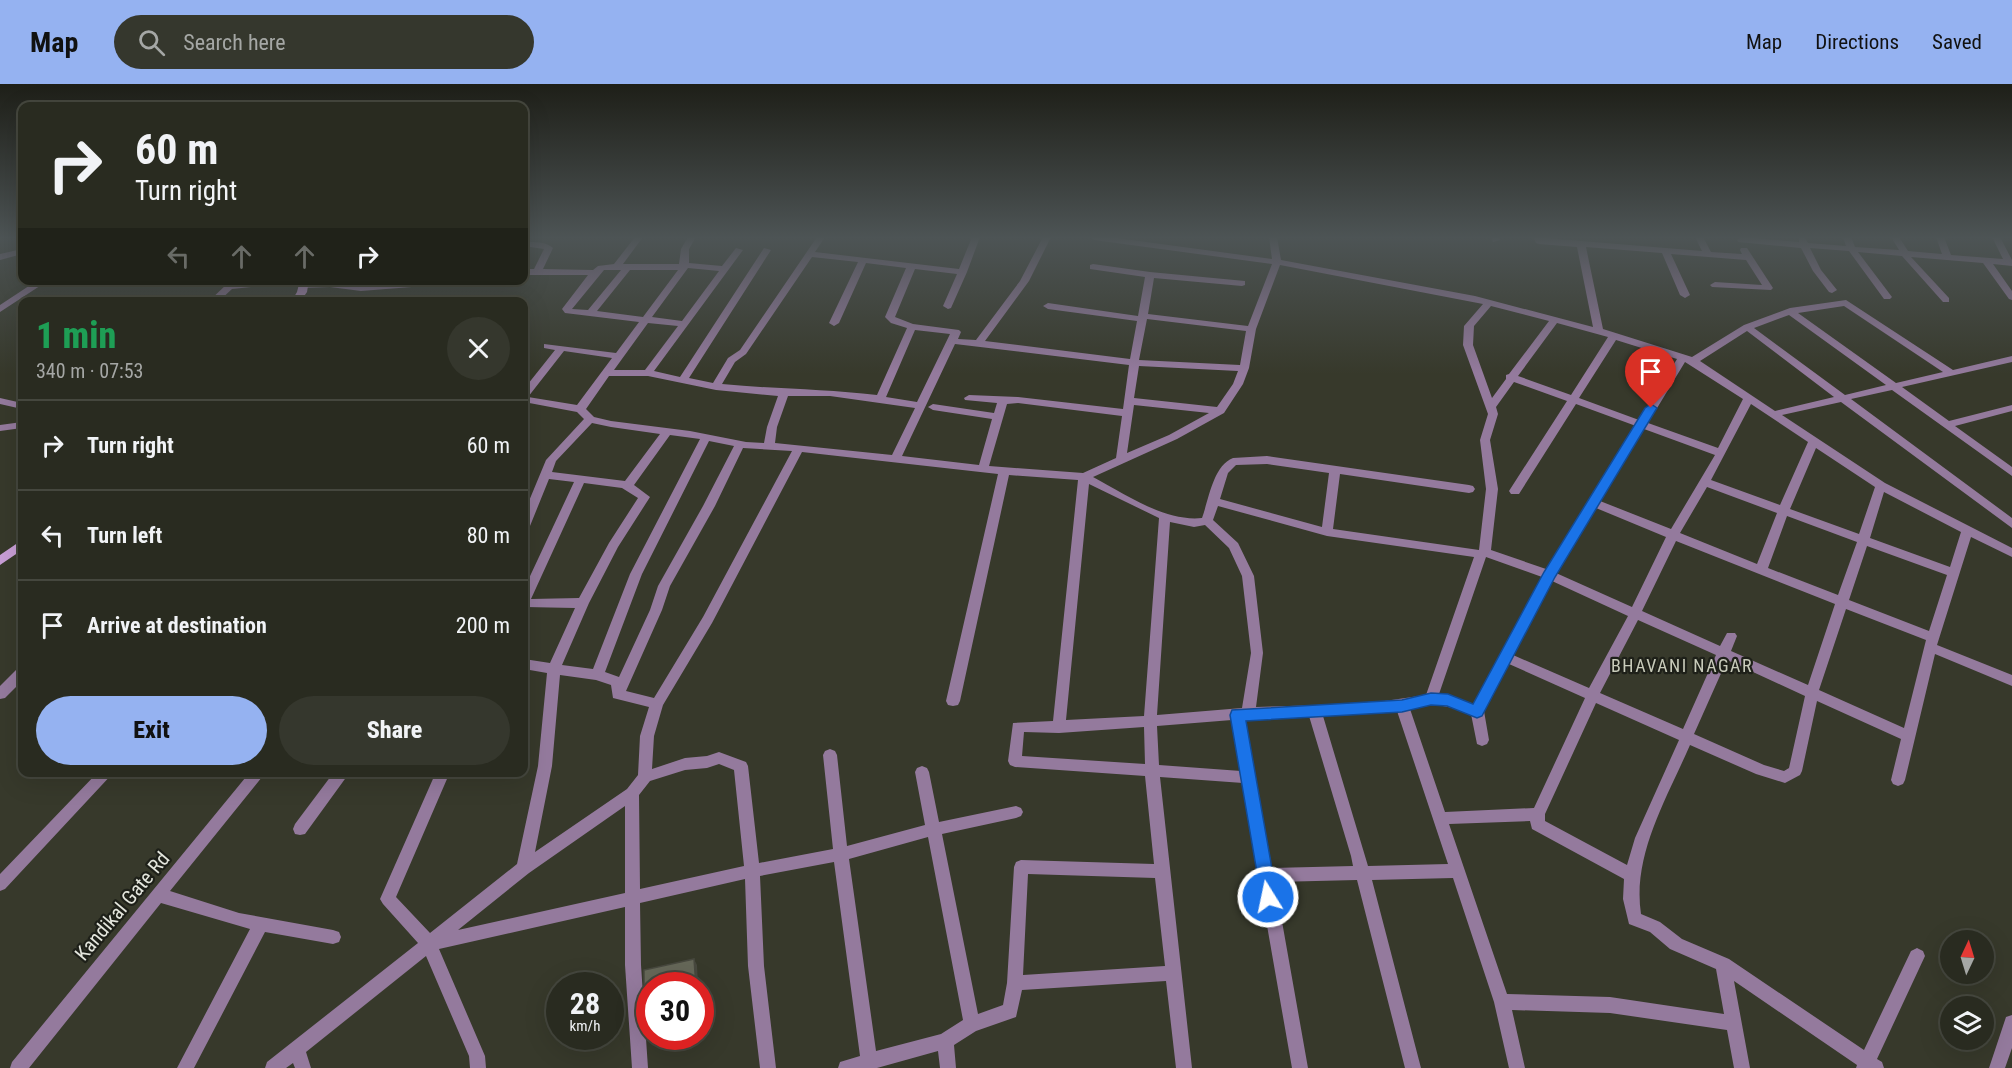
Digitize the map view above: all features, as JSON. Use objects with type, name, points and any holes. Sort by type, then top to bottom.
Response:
[{"type":"street","points":[[587,283],[567,309],[590,314],[685,324]]},
{"type":"street","points":[[590,314],[611,283]]},
{"type":"street","points":[[580,410],[672,283]]},
{"type":"street","points":[[648,373],[714,283]]},
{"type":"street","points":[[683,380],[746,283]]},
{"type":"street","points":[[716,387],[731,360],[743,351],[789,283]]},
{"type":"street","points":[[834,323],[853,283]]},
{"type":"street","points":[[895,459],[956,332],[912,327],[890,317],[904,283]]},
{"type":"street","points":[[948,306],[958,283]]},
{"type":"street","points":[[978,343],[1023,283]]},
{"type":"street","points":[[1121,460],[1134,363],[1149,283]]},
{"type":"street","points":[[1084,477],[1173,437],[1220,411],[1238,384],[1244,368],[1251,330],[1269,283]]},
{"type":"street","points":[[1389,283],[1475,299],[1599,331],[1687,360],[1749,397],[1881,486],[2010,551]]},
{"type":"street","points":[[1589,283],[1599,331]]},
{"type":"street","points":[[1678,283],[1685,295]]},
{"type":"street","points":[[1715,285],[1768,288],[1765,283]]},
{"type":"street","points":[[1826,283],[1832,290]]},
{"type":"street","points":[[1877,283],[1887,297]]},
{"type":"street","points":[[1931,283],[1946,300]]},
{"type":"street","points":[[2002,283],[2012,297]]},
{"type":"street","points":[[21,297],[38,285]]},
{"type":"street","points":[[218,297],[230,286],[248,285]]},
{"type":"street","points":[[338,285],[361,288],[399,285]]},
{"type":"street","points":[[0,309],[18,299]]},
{"type":"street","points":[[1482,740],[1477,711],[1549,575],[1641,424],[1687,360],[1747,327],[1790,311],[1846,303],[1952,373]]},
{"type":"street","points":[[1431,699],[1483,553],[1492,489],[1485,440],[1493,414],[1492,405],[1468,345],[1469,326],[1488,304]]},
{"type":"street","points":[[1048,306],[1251,330]]},
{"type":"street","points":[[1790,311],[2010,470]]},
{"type":"street","points":[[1492,405],[1510,377],[1554,320]]},
{"type":"street","points":[[880,399],[912,327]]},
{"type":"street","points":[[1747,327],[2012,524]]},
{"type":"street","points":[[1515,492],[1614,336]]},
{"type":"street","points":[[952,341],[1134,363],[1244,368]]},
{"type":"street","points":[[547,346],[620,356]]},
{"type":"street","points":[[528,392],[562,348]]},
{"type":"street","points":[[1774,414],[2012,359]]},
{"type":"street","points":[[608,373],[648,373],[716,387],[784,393],[830,393],[920,405]]},
{"type":"street","points":[[1510,377],[1721,453]]},
{"type":"street","points":[[769,446],[772,427],[784,393]]},
{"type":"street","points":[[1632,875],[1537,824],[1538,814],[1592,696],[1635,615],[1673,535],[1721,453],[1749,397]]},
{"type":"street","points":[[528,398],[580,410],[590,419],[740,444],[1084,477],[1165,516],[1192,523],[1207,521]]},
{"type":"street","points":[[969,398],[1127,413]]},
{"type":"street","points":[[983,469],[1003,401],[1009,400]]},
{"type":"street","points":[[0,401],[18,405]]},
{"type":"street","points":[[1129,401],[1220,411]]},
{"type":"street","points":[[933,407],[998,417]]},
{"type":"street","points":[[1946,425],[2012,408]]},
{"type":"street","points":[[528,514],[551,460],[590,419]]},
{"type":"street","points":[[0,428],[18,426]]},
{"type":"street","points":[[628,485],[666,433]]},
{"type":"street","points":[[597,675],[636,574],[705,439]]},
{"type":"street","points":[[1761,570],[1783,511],[1814,441]]},
{"type":"street","points":[[618,694],[656,610],[664,586],[709,506],[740,444]]},
{"type":"street","points":[[645,777],[646,736],[657,704],[708,620],[799,448]]},
{"type":"street","points":[[1207,521],[1223,472],[1233,462],[1267,460],[1469,489]]},
{"type":"street","points":[[1327,532],[1335,469]]},
{"type":"street","points":[[953,701],[1004,471]]},
{"type":"street","points":[[545,475],[628,485]]},
{"type":"street","points":[[1059,727],[1084,477]]},
{"type":"street","points":[[528,592],[580,481]]},
{"type":"street","points":[[1704,482],[1952,572]]},
{"type":"street","points":[[524,868],[546,766],[554,668],[612,546],[644,498],[628,488],[628,485]]},
{"type":"street","points":[[1506,657],[1688,739],[1761,770],[1785,777],[1795,771],[1812,693],[1881,486]]},
{"type":"street","points":[[1215,501],[1327,532],[1483,553],[1549,575],[1908,736]]},
{"type":"street","points":[[1593,503],[1843,602],[2012,681]]},
{"type":"street","points":[[1165,516],[1150,720],[1152,772],[1184,1068]]},
{"type":"street","points":[[1207,521],[1234,546],[1248,576],[1257,653],[1243,714],[1248,777],[1300,1068]]},
{"type":"street","points":[[1898,780],[1932,643],[1952,572],[1967,531]]},
{"type":"street","points":[[0,561],[18,547]]},
{"type":"street","points":[[528,603],[583,603]]},
{"type":"street","points":[[1731,636],[1688,739],[1642,838],[1632,875],[1631,899],[1634,919],[1655,927],[1676,944],[1723,964],[1869,1066],[1917,956]]},
{"type":"street","points":[[528,665],[597,675],[617,682],[618,694]]},
{"type":"street","points":[[0,694],[18,677]]},
{"type":"street","points":[[618,694],[657,704]]},
{"type":"street","points":[[1248,777],[1015,761],[1017,727],[1059,727],[1402,706],[1431,699],[1448,700],[1477,711]]},
{"type":"street","points":[[1402,706],[1442,818],[1502,1002],[1517,1068]]},
{"type":"street","points":[[1314,711],[1363,873],[1413,1068]]},
{"type":"street","points":[[830,755],[843,854],[844,883],[868,1061]]},
{"type":"street","points":[[273,1068],[524,868],[632,793],[645,777],[685,764],[707,762],[719,758],[741,766],[752,871],[756,966],[768,1068]]},
{"type":"street","points":[[922,772],[972,1024]]},
{"type":"street","points":[[0,884],[102,777]]},
{"type":"street","name":"Kandikal Gate Rd","points":[[18,1068],[255,777]]},
{"type":"street","points":[[300,829],[339,777]]},
{"type":"street","points":[[441,777],[388,899],[429,943],[477,1056],[478,1068]]},
{"type":"street","points":[[632,793],[633,965],[640,1068]]},
{"type":"street","points":[[429,943],[752,871],[843,854],[934,829],[1016,812]]},
{"type":"street","points":[[1442,818],[1538,814]]},
{"type":"street","points":[[846,1068],[945,1041],[972,1024],[1010,1011],[1015,983],[1021,867],[1162,871]]},
{"type":"street","points":[[1264,875],[1458,871]]},
{"type":"street","points":[[159,895],[239,920],[333,937]]},
{"type":"street","points":[[185,1068],[261,924]]},
{"type":"street","points":[[1723,964],[1742,1068]]},
{"type":"street","points":[[1015,983],[1172,973]]},
{"type":"street","points":[[1502,1002],[1610,1005],[1732,1023]]},
{"type":"street","points":[[1997,1068],[2008,1047],[2012,1023]]},
{"type":"street","points":[[945,1041],[948,1068]]},
{"type":"street","points":[[297,1050],[303,1068]]},
{"type":"building","points":[[694,959],[695,972],[644,972],[644,970]]},
{"type":"district","name":"BHAVANI NAGAR","points":[[1682,666]]},
{"type":"route","points":[[1268,897],[1238,715],[1402,706],[1431,699],[1448,700],[1477,711],[1549,575],[1651,408]]}]
